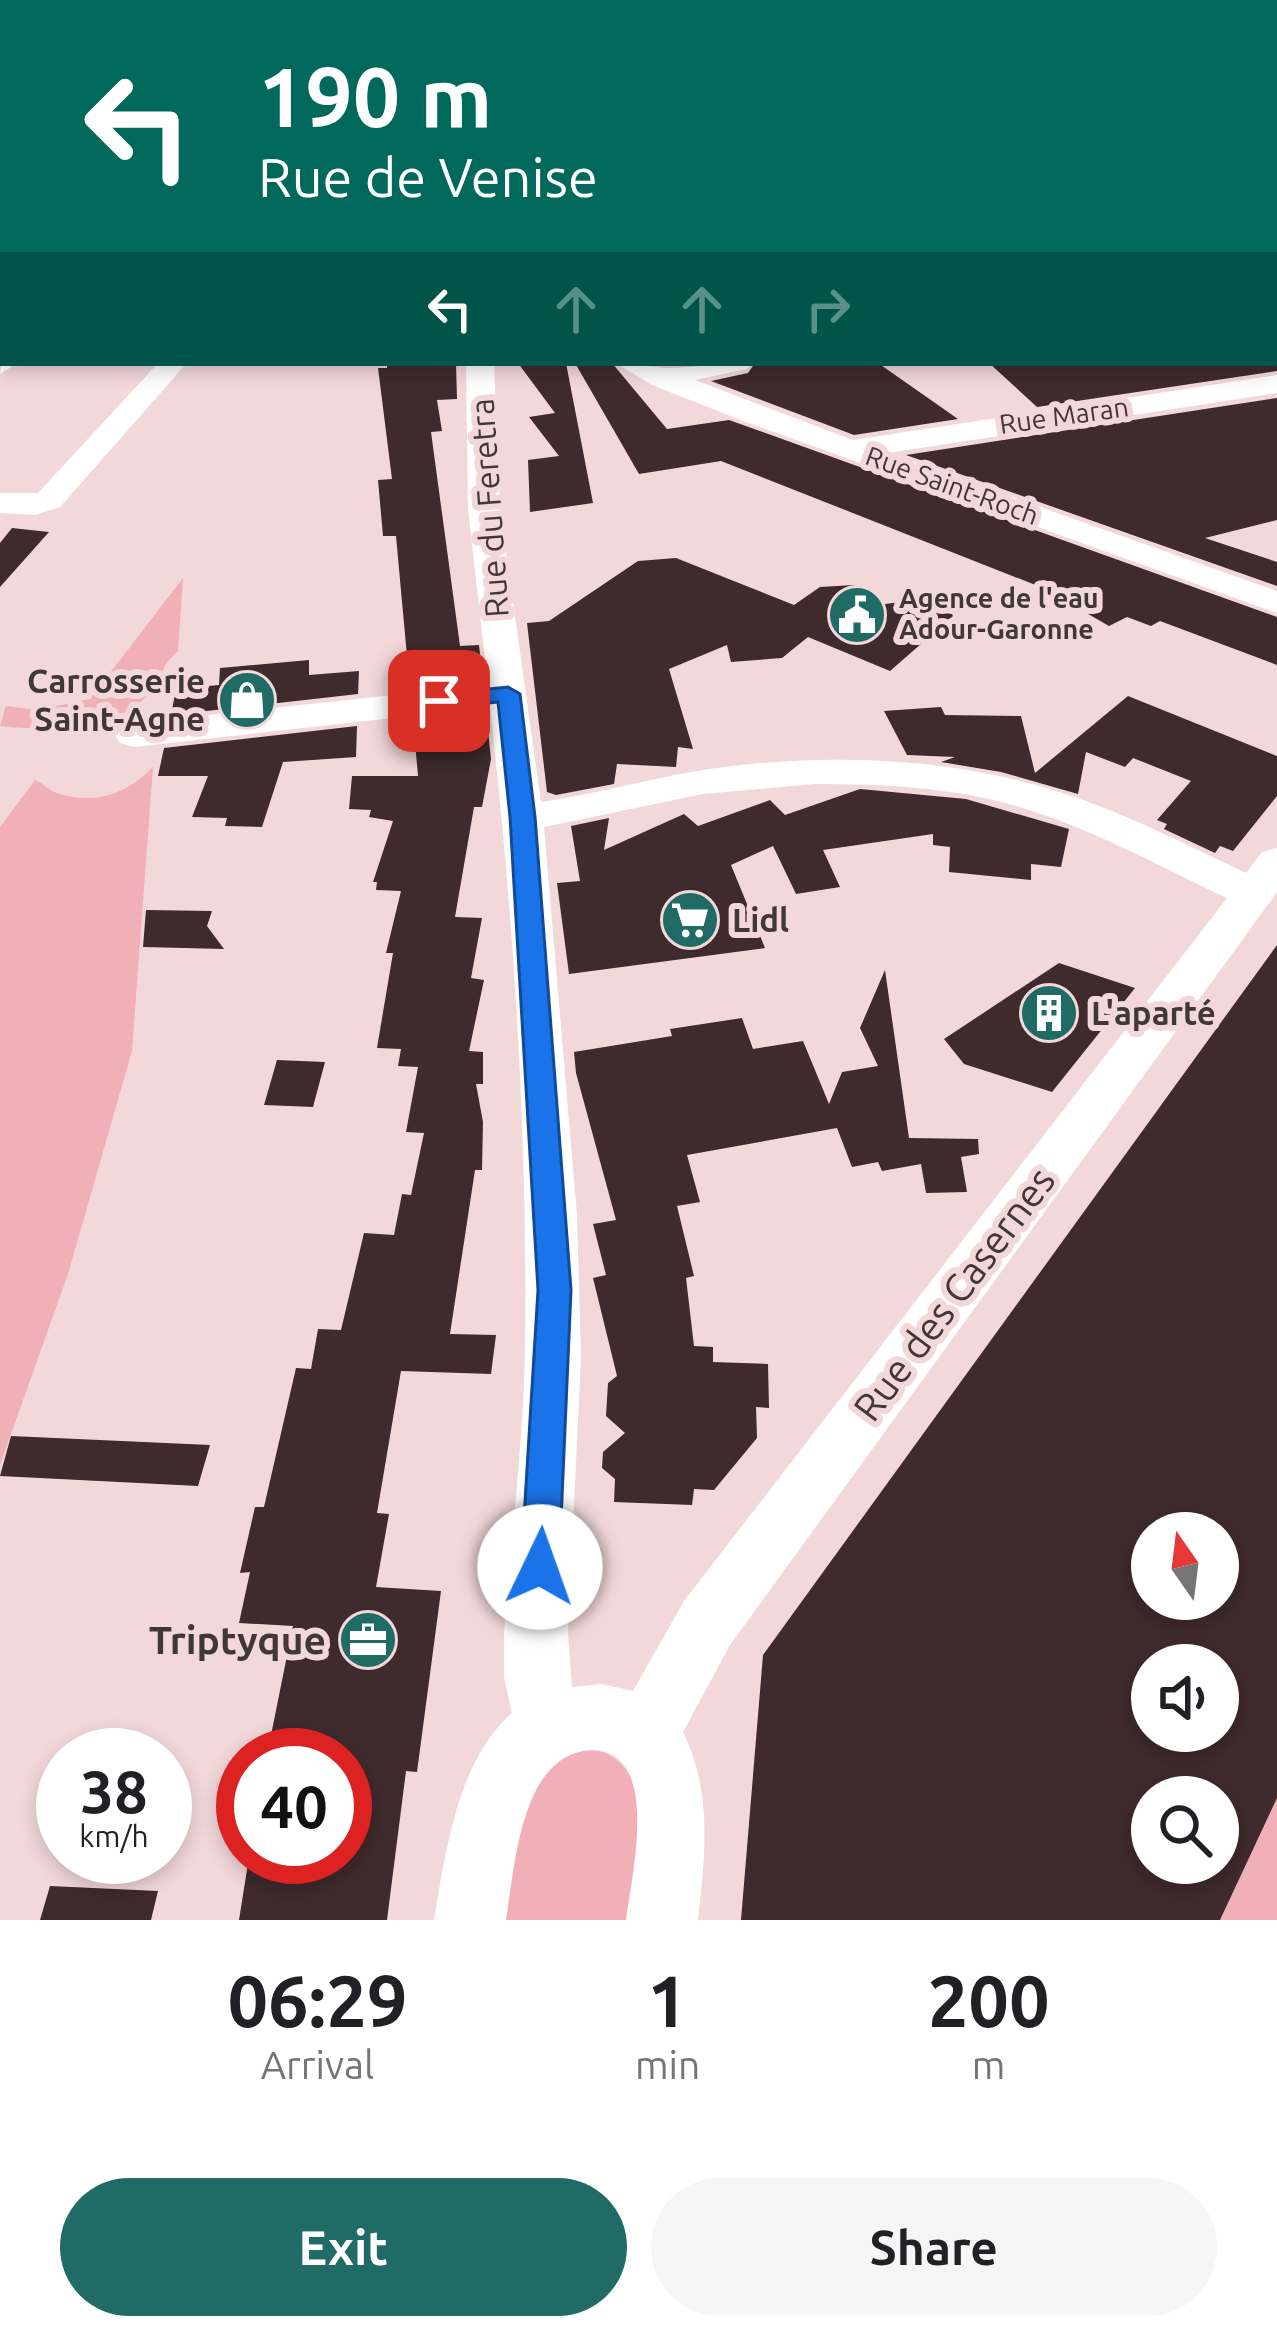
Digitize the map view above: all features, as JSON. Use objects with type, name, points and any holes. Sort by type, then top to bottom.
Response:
[{"type":"street","points":[[0,503],[35,505],[49,500],[170,366]]},
{"type":"street","name":"Rue du Feretra","points":[[480,366],[484,508],[523,817],[555,1290],[536,1633],[537,1677],[549,1727]]},
{"type":"street","name":"Rue Saint-Roch","points":[[636,366],[852,450],[1277,603]]},
{"type":"street","points":[[662,379],[722,366]]},
{"type":"street","name":"Rue Maran","points":[[852,450],[1277,384]]},
{"type":"street","points":[[134,735],[508,694]]},
{"type":"street","points":[[523,817],[730,778],[837,771],[925,776],[1070,810],[1266,878]]},
{"type":"street","name":"Rue des Casernes","points":[[645,1736],[707,1623],[1266,878]]},
{"type":"street","points":[[470,1920],[483,1846],[508,1776],[526,1745],[549,1727],[584,1717],[619,1718],[645,1736],[663,1760],[671,1794],[662,1920]]},
{"type":"shaded area","points":[[183,578],[178,651],[133,708],[78,726],[0,726],[6,706],[37,710],[90,699]]},
{"type":"shaded area","points":[[153,767],[132,1051],[68,1274],[0,1465],[0,827],[35,780],[60,794],[99,797],[133,784]]},
{"type":"shaded area","points":[[577,1747],[605,1753],[624,1767],[636,1787],[645,1838],[643,1920],[491,1920],[528,1799],[557,1761]]},
{"type":"shaded area","points":[[1277,1798],[1277,1920],[1220,1920]]},
{"type":"building","points":[[456,366],[457,399],[437,400],[442,431],[431,432],[460,646],[479,645],[483,681],[410,689],[396,536],[383,536],[378,480],[392,479],[378,368]]},
{"type":"building","points":[[520,366],[567,366],[593,503],[530,512],[528,460],[559,456],[529,417],[555,413]]},
{"type":"building","points":[[577,366],[614,366],[667,429],[729,420],[1277,617],[1277,665],[1160,621],[1151,626],[1127,617],[1109,626],[1043,588],[721,461],[639,474]]},
{"type":"building","points":[[753,366],[882,366],[958,419],[854,435],[711,381],[748,373]]},
{"type":"building","points":[[992,366],[1277,366],[1277,371],[1037,407]]},
{"type":"building","points":[[1277,398],[1277,520],[1205,538],[1277,562],[1277,586],[906,455]]},
{"type":"building","points":[[12,528],[49,532],[0,587],[0,543]]},
{"type":"building","points":[[676,558],[794,605],[820,587],[854,585],[864,607],[943,596],[953,616],[890,671],[808,637],[782,658],[731,662],[727,645],[669,669],[693,749],[678,747],[676,767],[617,764],[614,784],[556,795],[547,792],[527,623],[549,621],[638,561]]},
{"type":"building","points":[[309,660],[309,675],[359,671],[358,694],[171,715],[176,689],[219,685],[220,668]]},
{"type":"building","points":[[1128,696],[1277,756],[1277,796],[1233,851],[1220,846],[1215,853],[1164,829],[1167,824],[1157,820],[1191,781],[1133,758],[1125,767],[1086,752],[1078,794],[1001,772],[941,762],[955,757],[907,755],[884,711],[941,707],[945,715],[1021,716],[1035,773]]},
{"type":"building","points":[[486,712],[491,759],[482,807],[474,807],[455,917],[482,918],[471,978],[484,980],[469,1051],[483,1052],[483,1084],[476,1084],[483,1122],[482,1170],[475,1170],[450,1334],[496,1335],[491,1374],[401,1371],[377,1513],[389,1514],[376,1587],[441,1591],[417,1772],[406,1771],[387,1920],[239,1920],[245,1884],[372,1884],[372,1728],[272,1728],[293,1626],[239,1623],[250,1572],[240,1573],[255,1507],[264,1507],[296,1368],[311,1369],[318,1329],[341,1330],[364,1233],[394,1235],[402,1194],[411,1195],[424,1133],[406,1132],[418,1067],[398,1066],[401,1049],[377,1048],[393,953],[386,953],[401,891],[376,890],[377,882],[373,882],[393,821],[369,817],[371,810],[349,809],[352,776],[418,776],[413,720]]},
{"type":"building","points":[[357,726],[356,757],[283,762],[262,827],[225,826],[227,818],[192,817],[208,776],[158,776],[164,748]]},
{"type":"building","points":[[860,789],[966,799],[1069,829],[1061,867],[1031,864],[1031,880],[949,872],[950,847],[933,845],[933,834],[823,850],[840,887],[796,894],[773,846],[731,865],[765,948],[569,974],[557,883],[580,881],[571,826],[609,818],[604,850],[684,814],[698,826],[770,800],[785,815]]},
{"type":"building","points":[[146,910],[212,911],[207,926],[224,949],[143,947]]},
{"type":"building","points":[[1277,945],[1277,1798],[1239,1879],[1239,1776],[1131,1776],[1131,1884],[1237,1884],[1220,1920],[741,1920],[763,1655]]},
{"type":"building","name":"L'aparté","points":[[1059,963],[1135,988],[1052,1092],[964,1064],[944,1039]]},
{"type":"building","points":[[885,970],[909,1138],[978,1139],[979,1154],[961,1157],[967,1192],[926,1193],[921,1164],[882,1171],[878,1162],[852,1167],[837,1128],[687,1155],[700,1202],[677,1206],[694,1276],[686,1278],[694,1346],[713,1347],[713,1362],[768,1364],[769,1408],[756,1407],[757,1438],[714,1490],[694,1489],[692,1505],[614,1502],[615,1479],[602,1468],[603,1452],[625,1433],[606,1416],[608,1383],[617,1376],[593,1278],[606,1275],[593,1224],[616,1220],[574,1052],[672,1036],[670,1029],[742,1018],[753,1049],[803,1041],[829,1104],[842,1072],[878,1066],[860,1028]]},
{"type":"building","points":[[277,1060],[325,1062],[313,1107],[264,1105]]},
{"type":"building","points":[[11,1436],[210,1445],[198,1486],[0,1476]]},
{"type":"building","points":[[50,1886],[158,1891],[151,1920],[40,1920]]},
{"type":"place","name":"Agence de l'eau Adour-Garonne","points":[[857,615]]},
{"type":"place","name":"Carrosserie Saint-Agne","points":[[247,700]]},
{"type":"place","name":"Lidl","points":[[690,920]]},
{"type":"place","name":"L'aparté","points":[[1049,1013]]},
{"type":"place","name":"Triptyque","points":[[368,1640]]},
{"type":"route","points":[[439,701],[508,694],[523,817],[555,1290],[540,1567]]}]
